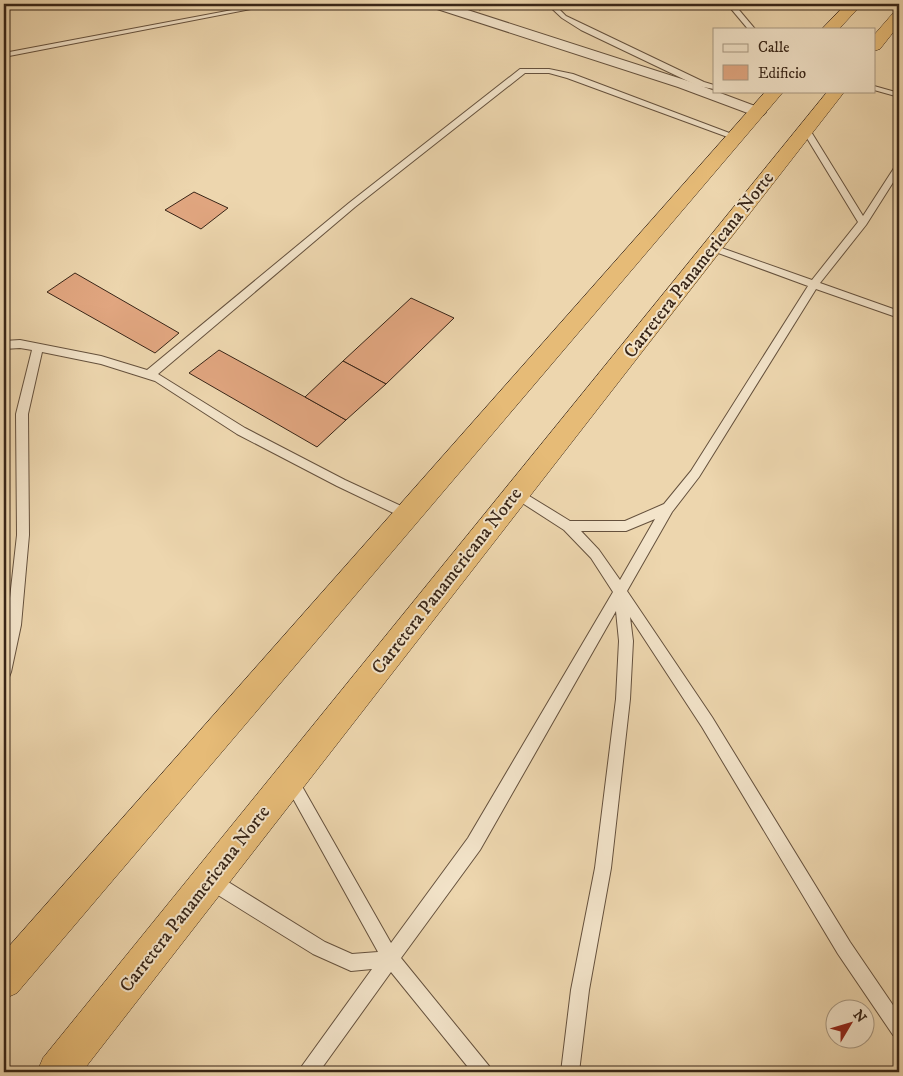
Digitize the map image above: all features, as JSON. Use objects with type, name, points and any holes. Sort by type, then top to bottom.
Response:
[{"type":"highway","points":[[831,28],[854,4]]},
{"type":"highway","points":[[876,44],[899,15]]},
{"type":"highway","points":[[4,980],[775,92]]},
{"type":"highway","name":"Carretera Panamericana Norte","points":[[57,1072],[836,92]]},
{"type":"street","points":[[436,4],[683,84],[758,112]]},
{"type":"lane","points":[[4,55],[274,4]]},
{"type":"lane","points":[[550,4],[564,17],[584,28],[701,84],[713,87]]},
{"type":"lane","points":[[730,4],[751,28]]},
{"type":"lane","points":[[149,375],[352,205],[523,71],[549,71],[570,76],[736,137]]},
{"type":"lane","points":[[876,89],[899,95]]},
{"type":"lane","points":[[806,130],[863,222]]},
{"type":"lane","points":[[308,1072],[474,844],[668,508],[695,474],[814,284],[863,222],[899,167]]},
{"type":"lane","points":[[713,248],[899,315]]},
{"type":"lane","points":[[4,345],[20,344],[102,360],[159,378],[241,431],[341,483],[408,515]]},
{"type":"lane","points":[[4,672],[14,625],[23,535],[22,414],[38,348]]},
{"type":"lane","points":[[517,494],[568,526],[596,554],[707,722],[844,948],[899,1028]]},
{"type":"lane","points":[[568,526],[626,526],[668,508]]},
{"type":"lane","points":[[570,1072],[580,990],[603,868],[623,699],[626,640],[620,592]]},
{"type":"lane","points":[[290,779],[391,959],[483,1072]]},
{"type":"lane","points":[[210,880],[319,948],[351,963],[391,959]]},
{"type":"building","points":[[462,4],[489,4],[480,10]]},
{"type":"building","points":[[194,192],[228,208],[201,229],[165,210]]},
{"type":"building","points":[[75,273],[179,333],[155,353],[47,292]]},
{"type":"building","points":[[411,298],[454,318],[386,384],[343,361]]},
{"type":"building","points":[[219,350],[346,420],[317,447],[189,373]]},
{"type":"building","points":[[343,361],[386,384],[346,420],[305,397]]}]
